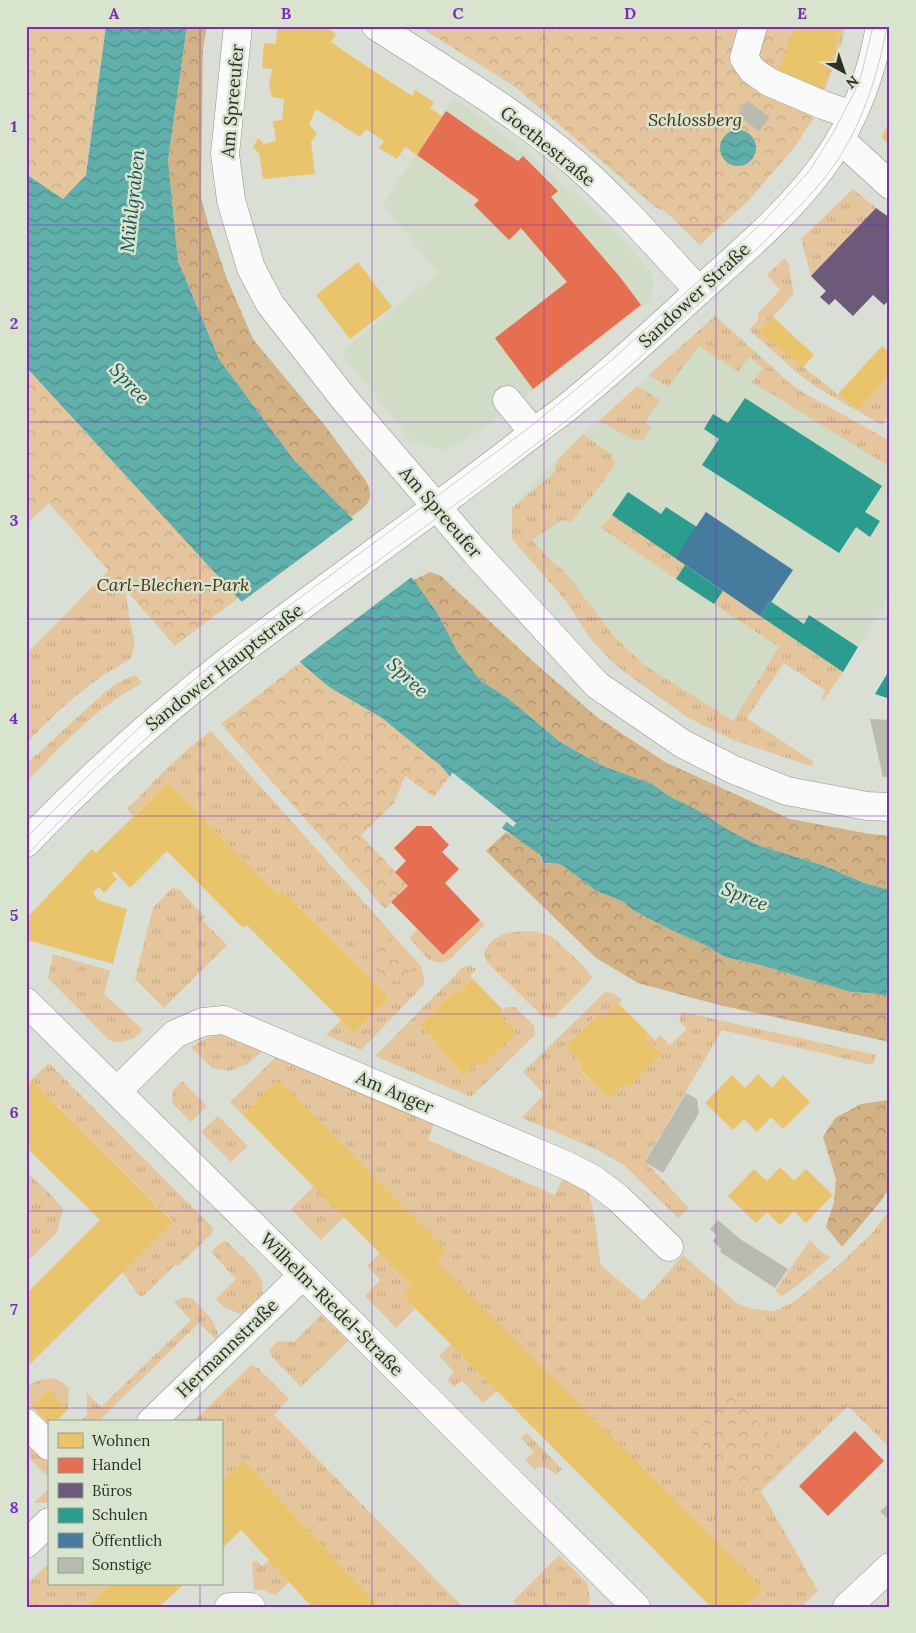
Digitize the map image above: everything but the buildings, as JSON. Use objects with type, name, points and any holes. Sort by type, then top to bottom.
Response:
[{"type":"street","name":"Am Spreeufer","points":[[238,26],[225,154],[231,200],[250,268],[270,304],[345,400],[427,514],[597,685],[682,744],[732,769],[788,791],[867,806],[890,807]]},
{"type":"street","name":"Goethestraße","points":[[376,26],[514,116],[576,164],[623,209],[699,291]]},
{"type":"street","points":[[753,26],[744,58],[752,70],[769,82],[824,105],[846,127],[890,185]]},
{"type":"street","name":"Sandower Straße","points":[[427,514],[568,407],[620,364],[771,224],[803,191],[829,158],[846,127],[868,73],[880,26]]},
{"type":"street","points":[[507,400],[534,433]]},
{"type":"street","name":"Sandower Hauptstraße","points":[[26,844],[128,744],[186,694],[237,654],[427,514]]},
{"type":"street","name":"Wilhelm-Riedel-Straße","points":[[26,1002],[636,1607]]},
{"type":"street","name":"Am Anger","points":[[117,1091],[175,1034],[203,1022],[224,1020],[568,1166],[593,1179],[618,1198],[669,1247]]},
{"type":"street","name":"Hermannstraße","points":[[153,1420],[303,1275]]},
{"type":"street","points":[[26,1424],[48,1445]]},
{"type":"street","points":[[847,1607],[890,1567]]},
{"type":"street","points":[[229,1607],[251,1606]]},
{"type":"shaded area","points":[[454,97],[534,159],[601,217],[650,271],[654,281],[650,301],[536,389],[463,442],[443,450],[411,441],[341,352],[438,273],[383,204]]},
{"type":"shaded area","points":[[716,315],[804,395],[890,444],[890,595],[843,672],[795,640],[733,740],[687,717],[615,665],[590,638],[566,601],[512,539],[512,508],[556,460]]},
{"type":"green space","points":[[26,26],[106,26],[86,175],[63,199],[26,174]]},
{"type":"green space","points":[[187,26],[207,26],[203,48],[201,197],[207,220],[227,279],[253,339],[326,427],[366,481],[370,498],[365,506],[351,517],[294,460],[219,359],[178,261],[168,160]]},
{"type":"green space","name":"Schlossberg","points":[[418,26],[845,26],[842,42],[817,112],[795,147],[749,200],[700,245],[666,212],[655,207],[514,86]]},
{"type":"green space","points":[[853,189],[876,208],[811,276],[801,239]]},
{"type":"green space","points":[[785,258],[788,262],[794,294],[759,332],[858,410],[886,381],[890,383],[890,413],[882,425],[818,388],[796,372],[749,330],[758,320],[758,313],[780,290],[767,275]]},
{"type":"green space","points":[[715,316],[788,382],[804,393],[890,441],[890,467],[752,382],[763,369],[749,357],[738,372],[699,346],[668,387],[649,375]]},
{"type":"green space","name":"Carl-Blechen-Park","points":[[26,367],[238,598],[175,646],[49,503],[26,524]]},
{"type":"green space","points":[[637,386],[660,400],[645,422],[651,427],[643,440],[634,440],[599,421]]},
{"type":"green space","points":[[583,434],[612,455],[615,465],[571,522],[562,520],[532,540],[551,561],[565,572],[613,635],[644,665],[733,721],[779,647],[714,604],[723,591],[843,672],[823,701],[821,700],[825,690],[784,663],[747,718],[814,762],[811,766],[733,740],[687,717],[615,665],[590,638],[566,601],[512,539],[512,508],[554,473],[557,461]]},
{"type":"green space","points":[[612,515],[685,565],[676,579],[601,528]]},
{"type":"green space","points":[[121,558],[130,622],[135,642],[131,659],[88,686],[26,744],[26,654]]},
{"type":"green space","points":[[430,572],[441,576],[536,664],[597,717],[665,762],[790,819],[890,836],[890,890],[867,884],[822,865],[760,846],[669,796],[652,784],[603,766],[560,742],[509,699],[481,681],[457,651],[438,614],[414,580]]},
{"type":"green space","points":[[302,664],[329,687],[382,718],[441,766],[449,777],[434,797],[405,776],[394,803],[361,835],[408,886],[385,909],[221,724],[297,665]]},
{"type":"green space","points":[[132,676],[136,676],[142,683],[95,715],[26,782],[26,764],[104,693]]},
{"type":"green space","points":[[211,731],[420,965],[424,976],[423,986],[361,1050],[326,1035],[341,1020],[354,1033],[389,998],[282,891],[278,895],[168,783],[133,816],[127,809],[178,758]]},
{"type":"green space","points":[[506,832],[531,847],[548,864],[559,864],[565,867],[596,891],[624,902],[633,910],[705,945],[725,957],[760,965],[851,992],[890,996],[890,1042],[719,1005],[638,983],[596,958],[486,851]]},
{"type":"green space","points":[[172,888],[179,889],[205,917],[202,920],[227,945],[164,1008],[135,979],[153,908]]},
{"type":"green space","points":[[480,920],[485,925],[449,960],[441,963],[429,960],[409,938],[418,929],[443,955]]},
{"type":"green space","points":[[533,931],[551,936],[585,967],[592,977],[553,1018],[542,1016],[487,962],[484,953],[493,940],[504,934]]},
{"type":"green space","points":[[386,932],[416,965],[394,986],[364,952]]},
{"type":"green space","points":[[53,954],[110,971],[104,994],[143,1030],[128,1041],[109,1040],[48,978]]},
{"type":"green space","points":[[464,966],[471,966],[476,969],[470,976],[473,979],[457,995],[454,991],[420,1025],[437,1042],[434,1045],[464,1075],[478,1062],[499,1015],[507,1007],[515,1007],[534,1026],[535,1035],[471,1097],[375,1056]]},
{"type":"green space","points":[[605,992],[613,993],[622,1000],[603,1018],[598,1013],[565,1047],[583,1064],[579,1069],[610,1099],[624,1084],[628,1088],[662,1054],[645,1037],[648,1033],[655,1040],[660,1035],[670,1045],[687,1029],[679,1021],[682,1012],[876,1055],[873,1065],[722,1030],[645,1161],[689,1208],[678,1218],[625,1166],[600,1151],[522,1118],[544,1094],[523,1072]]},
{"type":"green space","points":[[226,1034],[263,1050],[248,1064],[229,1071],[212,1068],[191,1047],[208,1037]]},
{"type":"green space","points":[[277,1056],[435,1121],[428,1140],[555,1195],[564,1177],[581,1185],[585,1188],[591,1201],[601,1265],[643,1301],[683,1255],[737,1303],[752,1309],[774,1311],[794,1302],[841,1263],[873,1232],[890,1210],[890,1448],[848,1406],[761,1491],[818,1591],[801,1607],[745,1607],[762,1589],[437,1261],[447,1251],[278,1081],[243,1115],[230,1102]]},
{"type":"green space","points":[[49,1063],[213,1228],[212,1233],[142,1297],[122,1272],[173,1221],[31,1080]]},
{"type":"green space","points":[[182,1081],[207,1106],[191,1122],[173,1104],[172,1091]]},
{"type":"green space","points":[[890,1101],[890,1187],[881,1201],[842,1247],[826,1227],[834,1202],[836,1179],[823,1137],[835,1118],[861,1104]]},
{"type":"green space","points":[[218,1116],[248,1146],[231,1162],[201,1132]]},
{"type":"green space","points":[[26,1171],[63,1209],[57,1233],[26,1262]]},
{"type":"green space","points":[[314,1186],[344,1217],[321,1240],[291,1209]]},
{"type":"green space","points":[[810,1240],[821,1252],[831,1257],[782,1296],[775,1291]]},
{"type":"green space","points":[[226,1241],[254,1268],[262,1281],[263,1293],[241,1314],[225,1308],[216,1299],[236,1279],[211,1252]]},
{"type":"green space","points":[[380,1253],[412,1286],[403,1296],[415,1309],[396,1328],[365,1296],[380,1280],[367,1266]]},
{"type":"green space","points":[[184,1297],[193,1299],[212,1320],[219,1336],[215,1339],[199,1323],[100,1420],[82,1420],[87,1415],[87,1393],[101,1407],[191,1320],[174,1302]]},
{"type":"green space","points":[[321,1315],[348,1341],[301,1387],[273,1358],[269,1350],[278,1341],[294,1342]]},
{"type":"green space","points":[[451,1344],[497,1391],[483,1403],[462,1380],[454,1387],[447,1380],[454,1372],[439,1356]]},
{"type":"green space","points":[[251,1365],[258,1368],[289,1399],[274,1415],[463,1607],[379,1607],[244,1461],[222,1481],[222,1420],[195,1420]]},
{"type":"green space","points":[[55,1378],[69,1388],[68,1410],[49,1390],[32,1407],[26,1409],[26,1388],[43,1379]]},
{"type":"green space","points":[[731,1395],[792,1457],[752,1497],[691,1435]]},
{"type":"green space","points":[[26,1433],[48,1455],[48,1477],[26,1455]]},
{"type":"green space","points":[[527,1433],[562,1469],[556,1475],[546,1468],[534,1469],[525,1460],[534,1452],[521,1438]]},
{"type":"green space","points":[[48,1489],[48,1501],[46,1503],[34,1503]]},
{"type":"green space","points":[[559,1555],[587,1583],[590,1599],[588,1607],[519,1607],[513,1601]]},
{"type":"green space","points":[[256,1560],[262,1566],[269,1560],[289,1582],[275,1595],[263,1590],[254,1590],[252,1563]]},
{"type":"green space","points":[[48,1564],[48,1586],[109,1586],[87,1607],[26,1607],[26,1585]]},
{"type":"water","points":[[106,26],[187,26],[168,160],[178,261],[219,359],[294,460],[414,580],[438,614],[457,651],[481,681],[509,699],[560,742],[603,766],[652,784],[669,796],[760,846],[822,865],[867,884],[890,890],[890,996],[851,992],[760,965],[725,957],[705,945],[633,910],[624,902],[596,891],[565,867],[559,864],[544,863],[540,855],[502,828],[507,821],[513,826],[516,823],[452,773],[450,777],[441,766],[382,718],[329,687],[302,664],[238,598],[26,367],[26,174],[63,199],[86,175]]},
{"type":"water","points":[[738,130],[750,136],[756,148],[750,160],[738,166],[726,160],[720,148],[726,136]]},
{"type":"pier","points":[[355,518],[413,576],[298,663],[240,603]]},
{"type":"pier","points":[[453,773],[516,823],[513,827],[505,820],[508,819],[453,776],[451,778]]},
{"type":"tram line","points":[[26,838],[145,722],[224,654],[530,427],[615,357],[763,222],[810,170],[833,133],[856,89],[873,26]]},
{"type":"tram line","points":[[26,856],[100,781],[178,711],[233,667],[470,494],[568,419],[644,354],[740,265],[811,194],[839,158],[863,111],[880,60],[887,26]]},
{"type":"water label","name":"Mühlgraben","points":[[132,201]]},
{"type":"water label","name":"Spree","points":[[130,383]]},
{"type":"water label","name":"Spree","points":[[408,677]]},
{"type":"water label","name":"Spree","points":[[745,896]]}]
